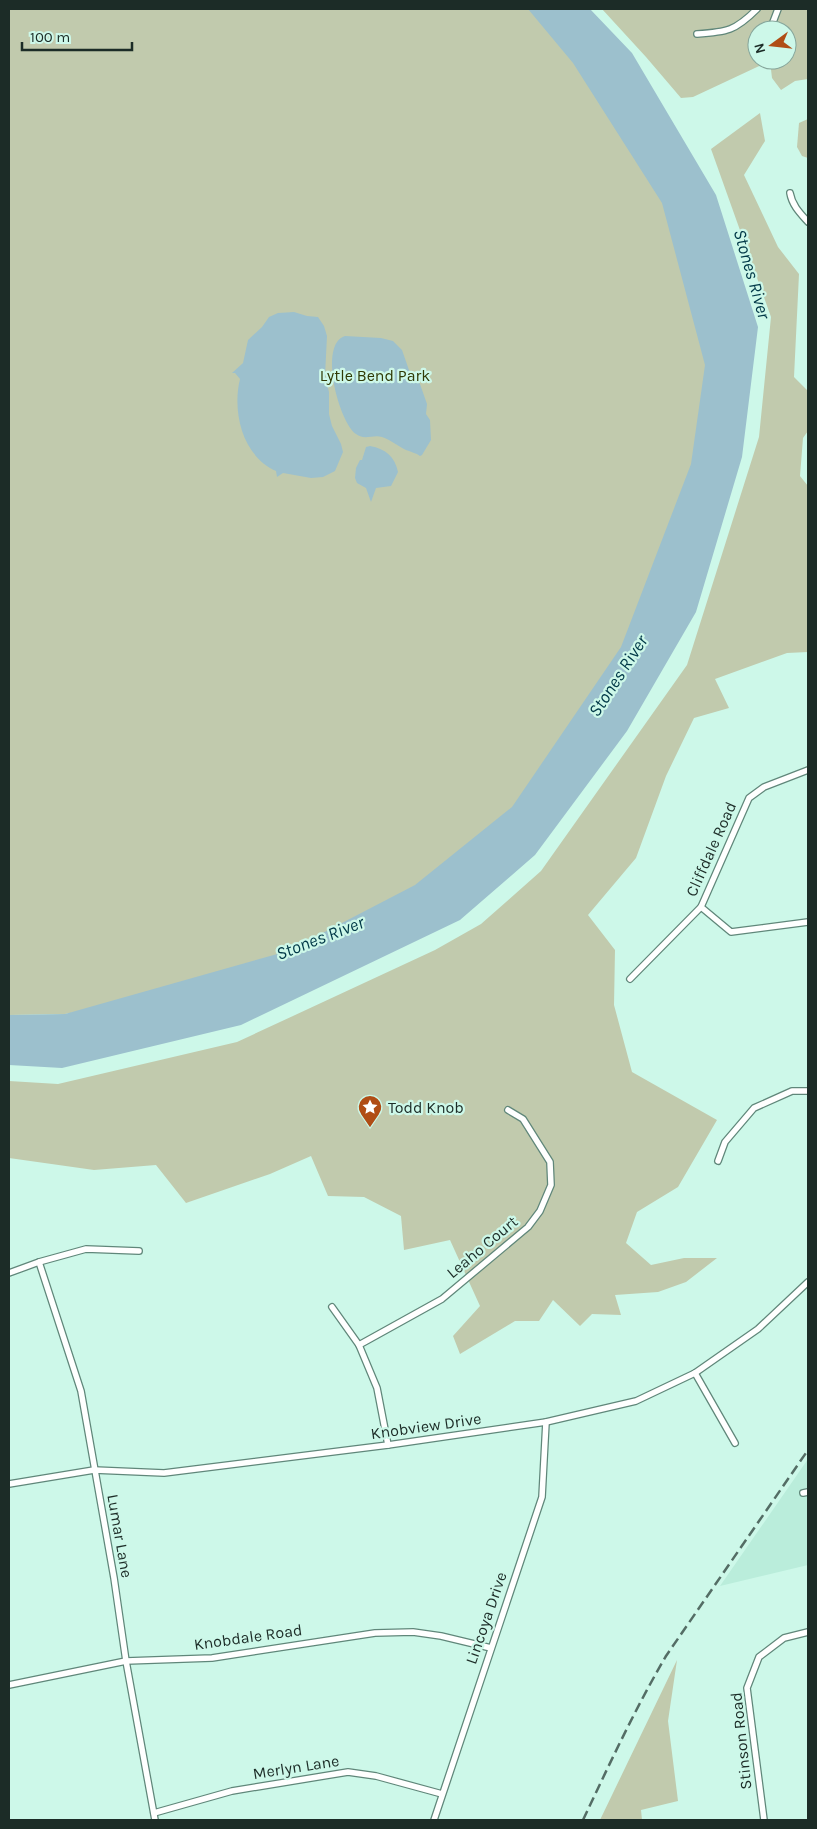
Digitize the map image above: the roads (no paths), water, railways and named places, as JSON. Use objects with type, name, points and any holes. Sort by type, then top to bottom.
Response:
[{"type":"street","points":[[697,34],[722,32],[742,24],[757,9]]},
{"type":"street","points":[[790,193],[795,207],[808,222]]},
{"type":"street","name":"Cliffdale Road","points":[[630,979],[701,907],[749,798],[764,787],[808,770]]},
{"type":"street","points":[[701,907],[731,932],[808,922]]},
{"type":"street","points":[[718,1161],[725,1142],[754,1108],[792,1091],[808,1091]]},
{"type":"street","name":"Leaho Court","points":[[360,1345],[442,1299],[528,1227],[540,1211],[550,1185],[550,1162],[523,1119],[508,1110]]},
{"type":"street","points":[[9,1273],[39,1262],[86,1250],[139,1251]]},
{"type":"street","name":"Lumar Lane","points":[[39,1262],[81,1391],[114,1578],[126,1661],[155,1820]]},
{"type":"street","name":"Knobview Drive","points":[[9,1484],[94,1470],[164,1473],[388,1445],[546,1422],[636,1401],[695,1373],[758,1329],[808,1282]]},
{"type":"street","points":[[332,1307],[360,1345],[377,1388],[388,1445]]},
{"type":"street","points":[[695,1373],[735,1443]]},
{"type":"street","name":"Lincoya Drive","points":[[434,1820],[542,1497],[546,1422]]},
{"type":"street","name":"Knobdale Road","points":[[9,1685],[126,1661],[212,1658],[375,1633],[413,1632],[440,1636],[491,1648]]},
{"type":"street","name":"Stinson Road","points":[[764,1820],[747,1688],[759,1657],[784,1638],[808,1632]]},
{"type":"street","name":"Merlyn Lane","points":[[154,1813],[232,1791],[348,1772],[376,1776],[442,1794]]},
{"type":"water","name":"Stones River","points":[[528,9],[590,9],[632,53],[716,195],[758,327],[742,457],[696,612],[627,731],[535,855],[460,920],[241,1025],[62,1068],[9,1065],[9,1015],[65,1014],[288,951],[415,885],[512,807],[621,647],[691,464],[705,365],[662,203],[573,63]]},
{"type":"water","points":[[294,312],[318,317],[324,326],[327,336],[325,376],[329,392],[329,414],[343,452],[335,471],[323,477],[311,478],[283,473],[277,477],[276,471],[264,464],[255,455],[242,431],[239,418],[237,405],[240,379],[235,373],[232,373],[243,363],[248,340],[262,327],[269,317],[278,313]]},
{"type":"water","points":[[345,336],[381,338],[393,341],[402,350],[410,373],[420,384],[427,404],[426,414],[430,420],[431,440],[422,455],[420,456],[406,450],[382,437],[359,436],[350,427],[343,415],[338,400],[332,367],[333,353],[337,342]]},
{"type":"water","points":[[370,446],[381,449],[389,454],[395,462],[398,472],[391,486],[376,488],[371,502],[366,488],[357,483],[355,478],[356,468],[360,460],[362,460],[366,447]]},
{"type":"railway","points":[[583,1820],[633,1717],[666,1656],[808,1450]]},
{"type":"place","name":"Todd Knob","points":[[370,1128]]},
{"type":"park label","name":"Lytle Bend Park","points":[[375,375]]}]
